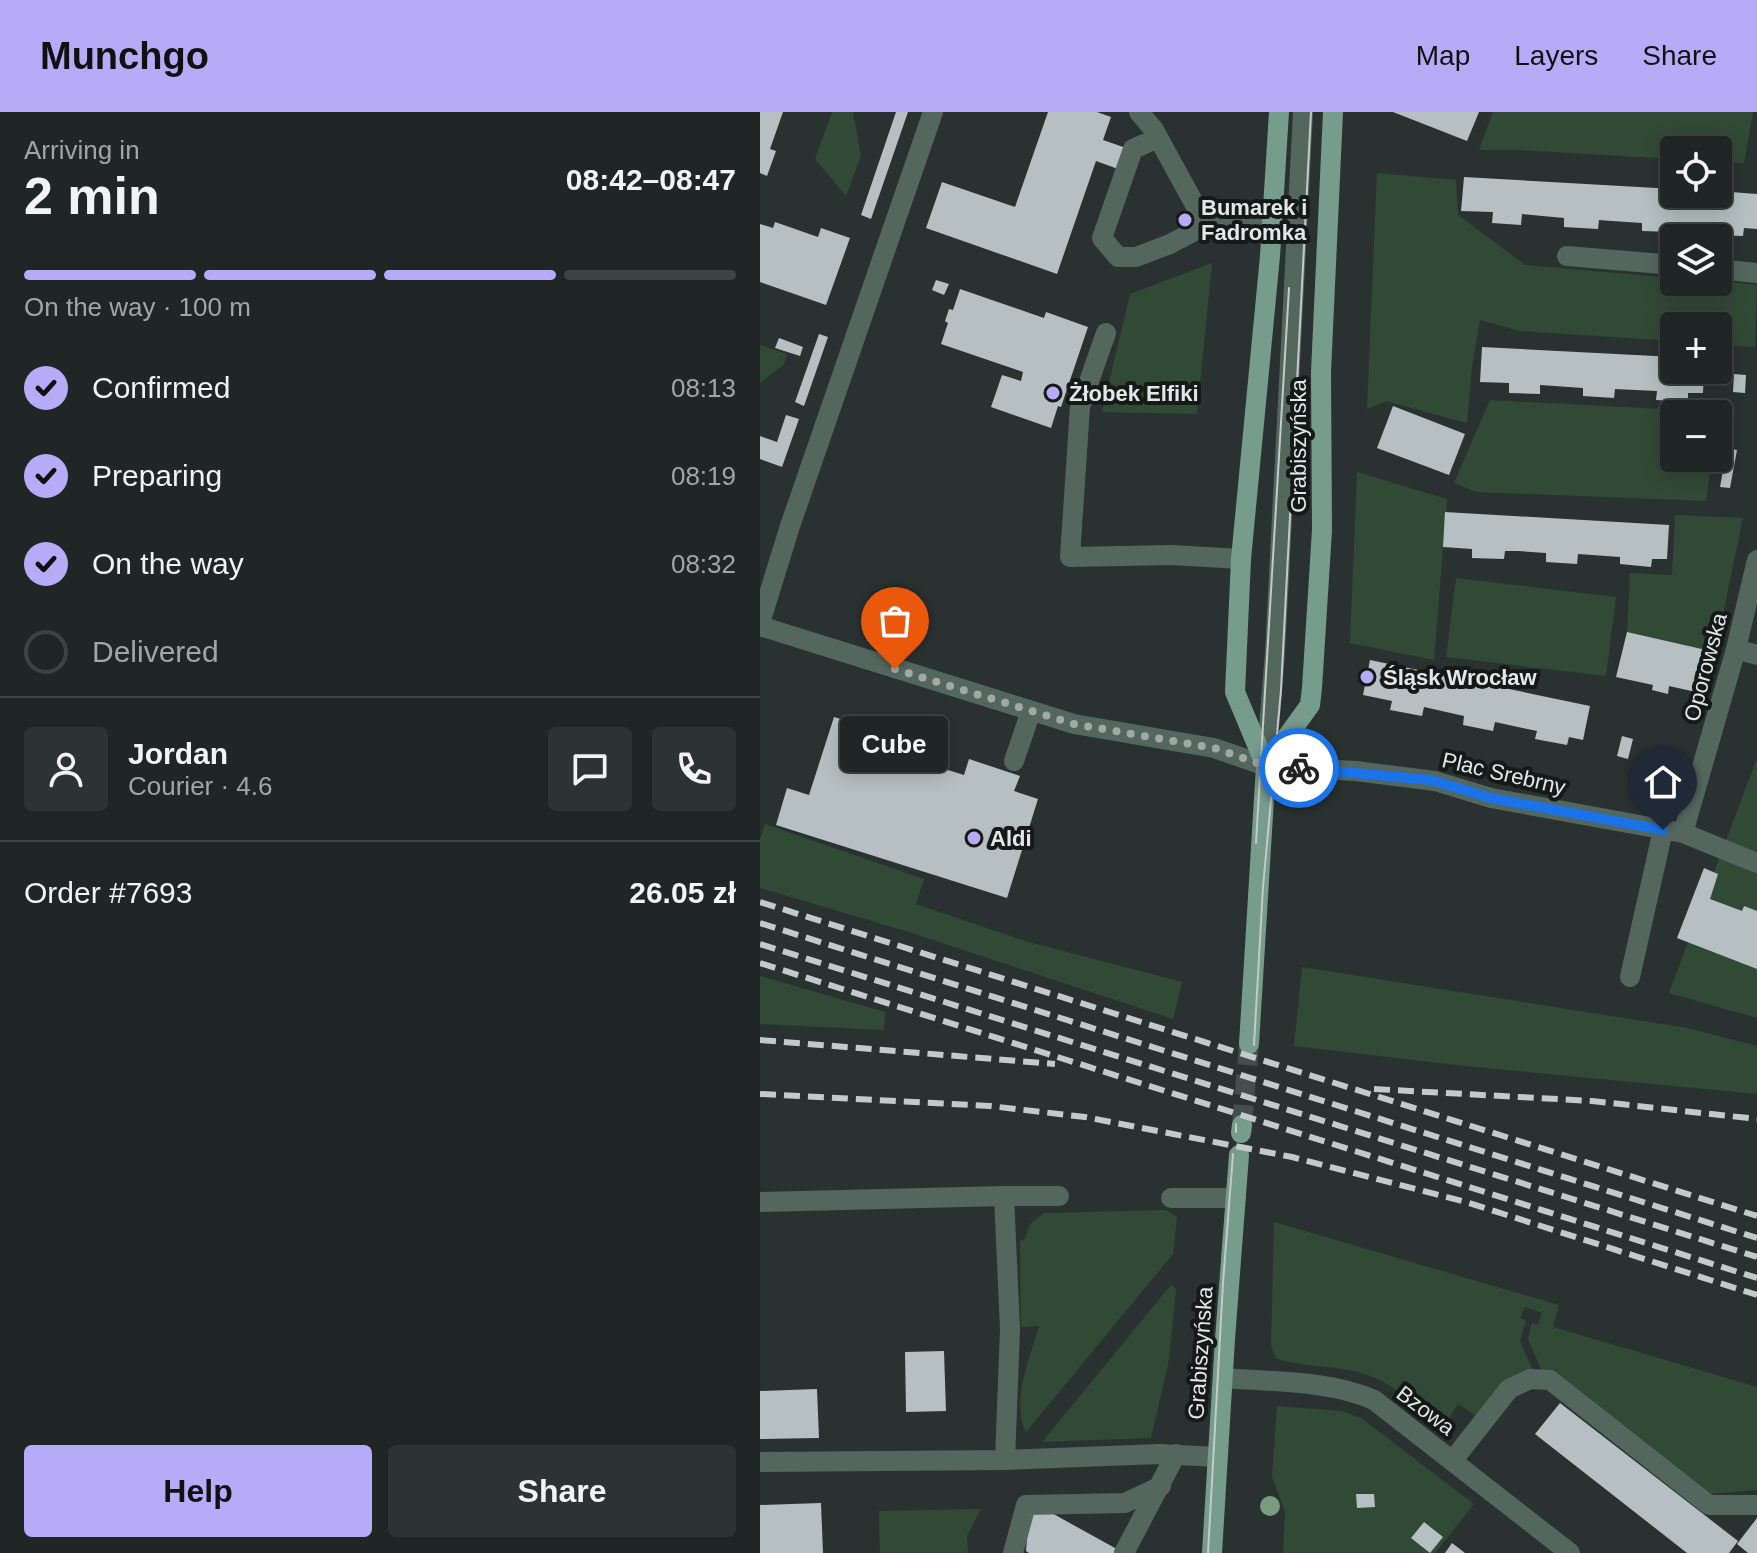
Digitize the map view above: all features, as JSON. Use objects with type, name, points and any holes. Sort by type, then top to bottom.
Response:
[{"type":"main road","name":"Grabiszyńska","points":[[1249,1044],[1266,766],[1235,692],[1241,559],[1272,225],[1279,112]]},
{"type":"main road","name":"Grabiszyńska","points":[[1266,766],[1310,705],[1312,688],[1322,530],[1321,372],[1333,112]]},
{"type":"main road","name":"Grabiszyńska","points":[[1212,1553],[1239,1155]]},
{"type":"street","points":[[760,624],[790,526],[933,112]]},
{"type":"street","points":[[1139,112],[1158,138],[1206,225]]},
{"type":"street","points":[[1266,766],[1275,652],[1303,112]]},
{"type":"street","points":[[1158,138],[1133,149],[1102,238],[1118,257],[1136,257],[1206,225],[1272,225]]},
{"type":"street","points":[[1567,256],[1660,264]]},
{"type":"street","points":[[1732,270],[1757,273]]},
{"type":"street","points":[[1106,333],[1080,407],[1070,557],[1172,555],[1241,559]]},
{"type":"street","name":"Oporowska","points":[[1630,977],[1673,832],[1736,649],[1757,560]]},
{"type":"street","name":"Plac Srebrny","points":[[760,624],[1074,724],[1214,748],[1266,766],[1356,771],[1431,780],[1491,798],[1673,832],[1757,863]]},
{"type":"street","points":[[1736,649],[1757,655]]},
{"type":"street","points":[[1014,761],[1031,711]]},
{"type":"street","points":[[1004,1196],[1010,1329],[1005,1460]]},
{"type":"street","points":[[760,1202],[1059,1196]]},
{"type":"street","points":[[1171,1198],[1236,1198]]},
{"type":"street","name":"Bzowa","points":[[1223,1378],[1330,1387],[1374,1400],[1570,1553]]},
{"type":"street","points":[[1453,1460],[1509,1389],[1530,1379],[1550,1380],[1709,1505],[1757,1505]]},
{"type":"street","points":[[1124,1553],[1176,1454]]},
{"type":"street","points":[[760,1462],[1005,1460],[1176,1454],[1218,1457]]},
{"type":"street","points":[[1013,1553],[1026,1505],[1125,1503],[1161,1486]]},
{"type":"green space","points":[[832,112],[853,112],[861,156],[846,196],[815,159]]},
{"type":"green space","points":[[1493,112],[1753,112],[1744,163],[1732,163],[1732,136],[1660,136],[1660,158],[1479,150]]},
{"type":"green space","points":[[1377,173],[1456,180],[1458,215],[1525,265],[1660,277],[1660,296],[1732,296],[1732,282],[1757,285],[1755,347],[1732,346],[1732,312],[1660,312],[1660,340],[1519,331],[1480,320],[1467,423],[1386,401],[1367,409]]},
{"type":"green space","points":[[1212,263],[1197,414],[1102,412],[1130,294]]},
{"type":"green space","points":[[760,345],[787,354],[784,364],[760,383]]},
{"type":"green space","points":[[1490,400],[1660,409],[1660,472],[1710,472],[1706,501],[1477,492],[1454,483]]},
{"type":"green space","points":[[1357,472],[1447,499],[1434,660],[1350,643]]},
{"type":"green space","points":[[1675,515],[1743,518],[1715,652],[1627,632],[1630,573],[1672,575]]},
{"type":"green space","points":[[1456,578],[1616,597],[1606,676],[1446,657]]},
{"type":"green space","points":[[1757,758],[1757,1018],[1669,993]]},
{"type":"green space","points":[[765,824],[924,879],[916,904],[1025,941],[1182,982],[1173,1019],[912,933],[760,888],[760,839]]},
{"type":"green space","points":[[1302,967],[1687,1028],[1757,1046],[1757,1094],[1294,1046]]},
{"type":"green space","points":[[760,976],[885,1012],[884,1030],[760,1024]]},
{"type":"green space","points":[[1166,1210],[1177,1217],[1173,1254],[1026,1432],[1020,1406],[1021,1393],[1039,1326],[1021,1327],[1020,1241],[1025,1239],[1030,1224],[1044,1213]]},
{"type":"green space","points":[[1274,1222],[1559,1305],[1553,1327],[1757,1387],[1757,1490],[1708,1494],[1542,1372],[1528,1339],[1532,1323],[1538,1325],[1542,1313],[1525,1307],[1520,1318],[1526,1321],[1520,1341],[1534,1373],[1478,1417],[1458,1404],[1443,1427],[1380,1380],[1359,1372],[1276,1358],[1271,1346]]},
{"type":"green space","points":[[1171,1285],[1176,1289],[1169,1360],[1151,1438],[1042,1442]]},
{"type":"green space","points":[[1277,1406],[1342,1411],[1361,1418],[1474,1504],[1435,1553],[1283,1553],[1285,1512],[1272,1476]]},
{"type":"green space","points":[[981,1509],[967,1536],[968,1553],[880,1553],[879,1511]]},
{"type":"building","points":[[760,112],[783,112],[770,149],[776,151],[767,176],[760,173]]},
{"type":"building","points":[[896,112],[908,112],[871,219],[861,215]]},
{"type":"building","points":[[1048,112],[1097,112],[1111,117],[1103,140],[1126,148],[1118,169],[1096,161],[1057,274],[926,228],[942,182],[1015,207]]},
{"type":"building","points":[[1393,112],[1479,112],[1467,141]]},
{"type":"building","points":[[1464,177],[1660,188],[1660,208],[1732,208],[1732,192],[1757,194],[1757,229],[1744,228],[1743,236],[1732,236],[1732,224],[1660,224],[1660,232],[1642,231],[1642,223],[1599,220],[1598,229],[1564,227],[1564,218],[1522,214],[1521,225],[1492,223],[1493,212],[1461,211]]},
{"type":"building","points":[[775,222],[818,237],[821,228],[850,238],[826,305],[760,282],[760,224],[773,228]]},
{"type":"building","points":[[936,280],[949,284],[944,295],[932,290]]},
{"type":"building","points":[[960,289],[1044,318],[1046,312],[1088,327],[1051,428],[991,407],[1002,375],[1021,381],[1023,372],[941,344],[949,309],[953,310]]},
{"type":"building","points":[[819,334],[828,337],[804,406],[795,402]]},
{"type":"building","points":[[779,338],[803,347],[800,356],[775,348]]},
{"type":"building","points":[[1482,347],[1660,356],[1660,384],[1703,384],[1703,393],[1688,393],[1688,400],[1660,400],[1656,400],[1657,391],[1615,389],[1614,398],[1583,396],[1583,388],[1540,385],[1540,394],[1509,393],[1509,383],[1480,382]]},
{"type":"building","points":[[1734,374],[1746,375],[1745,393],[1733,392]]},
{"type":"building","points":[[1393,406],[1465,434],[1449,475],[1377,448]]},
{"type":"building","points":[[786,415],[799,419],[782,467],[760,459],[760,436],[777,442]]},
{"type":"building","points":[[1732,449],[1737,450],[1730,488],[1720,487],[1723,472],[1732,472]]},
{"type":"building","points":[[1445,512],[1669,525],[1667,559],[1652,559],[1651,567],[1620,564],[1620,557],[1578,554],[1577,564],[1546,562],[1546,553],[1518,551],[1505,551],[1504,559],[1472,558],[1472,549],[1443,547]]},
{"type":"building","points":[[1627,632],[1715,652],[1705,694],[1669,686],[1668,694],[1652,690],[1653,685],[1616,677]]},
{"type":"building","points":[[1370,660],[1590,706],[1583,740],[1569,737],[1567,745],[1535,739],[1537,731],[1495,722],[1493,731],[1463,725],[1464,716],[1424,707],[1422,716],[1390,710],[1392,701],[1363,695]]},
{"type":"building","points":[[834,717],[867,727],[862,743],[964,775],[969,759],[1020,776],[1014,791],[1038,799],[1007,898],[776,825],[787,788],[809,795]]},
{"type":"building","points":[[1622,736],[1633,739],[1628,759],[1617,756]]},
{"type":"building","points":[[1704,868],[1718,874],[1710,899],[1742,911],[1744,906],[1757,911],[1757,969],[1677,938]]},
{"type":"building","points":[[944,1351],[946,1411],[906,1412],[905,1352]]},
{"type":"building","points":[[817,1389],[819,1438],[760,1439],[760,1391]]},
{"type":"building","points":[[1560,1403],[1738,1541],[1729,1553],[1687,1553],[1535,1434]]},
{"type":"building","points":[[1356,1494],[1374,1494],[1375,1507],[1357,1508]]},
{"type":"building","points":[[1030,1501],[1124,1553],[1029,1553],[1026,1551]]},
{"type":"building","points":[[821,1503],[823,1553],[760,1553],[760,1505]]},
{"type":"building","points":[[1757,1518],[1757,1553],[1748,1553],[1737,1544]]},
{"type":"building","points":[[1424,1522],[1443,1537],[1430,1553],[1411,1538]]},
{"type":"building","points":[[1452,1543],[1465,1553],[1445,1553]]},
{"type":"tunnel","points":[[1242,1125],[1249,1044]]},
{"type":"tram line","points":[[1254,1045],[1263,887],[1281,690],[1311,112]]},
{"type":"tram line","points":[[1256,843],[1289,288]]},
{"type":"tram line","points":[[1236,1124],[1236,1132]]},
{"type":"tram line","points":[[1208,1553],[1233,1154]]},
{"type":"railway","points":[[760,902],[1757,1216]]},
{"type":"railway","points":[[760,923],[1757,1238]]},
{"type":"railway","points":[[760,944],[1757,1257]]},
{"type":"railway","points":[[760,963],[1757,1278]]},
{"type":"railway","points":[[760,1040],[1055,1064]]},
{"type":"railway","points":[[1374,1089],[1592,1101],[1757,1119]]},
{"type":"railway","points":[[760,1094],[990,1106],[1085,1117],[1292,1157],[1466,1202],[1757,1295]]},
{"type":"way so far","points":[[895,669],[1074,724],[1214,748],[1266,766],[1299,768]]},
{"type":"place","name":"Bumarek i Fadromka","points":[[1185,220]]},
{"type":"place","name":"Żłobek Elfiki","points":[[1053,393]]},
{"type":"place","name":"Cube","points":[[895,669]]},
{"type":"place","name":"Śląsk Wrocław","points":[[1367,677]]},
{"type":"place","name":"Aldi","points":[[974,838]]},
{"type":"route","points":[[1299,768],[1431,780],[1491,798],[1663,830]]}]
